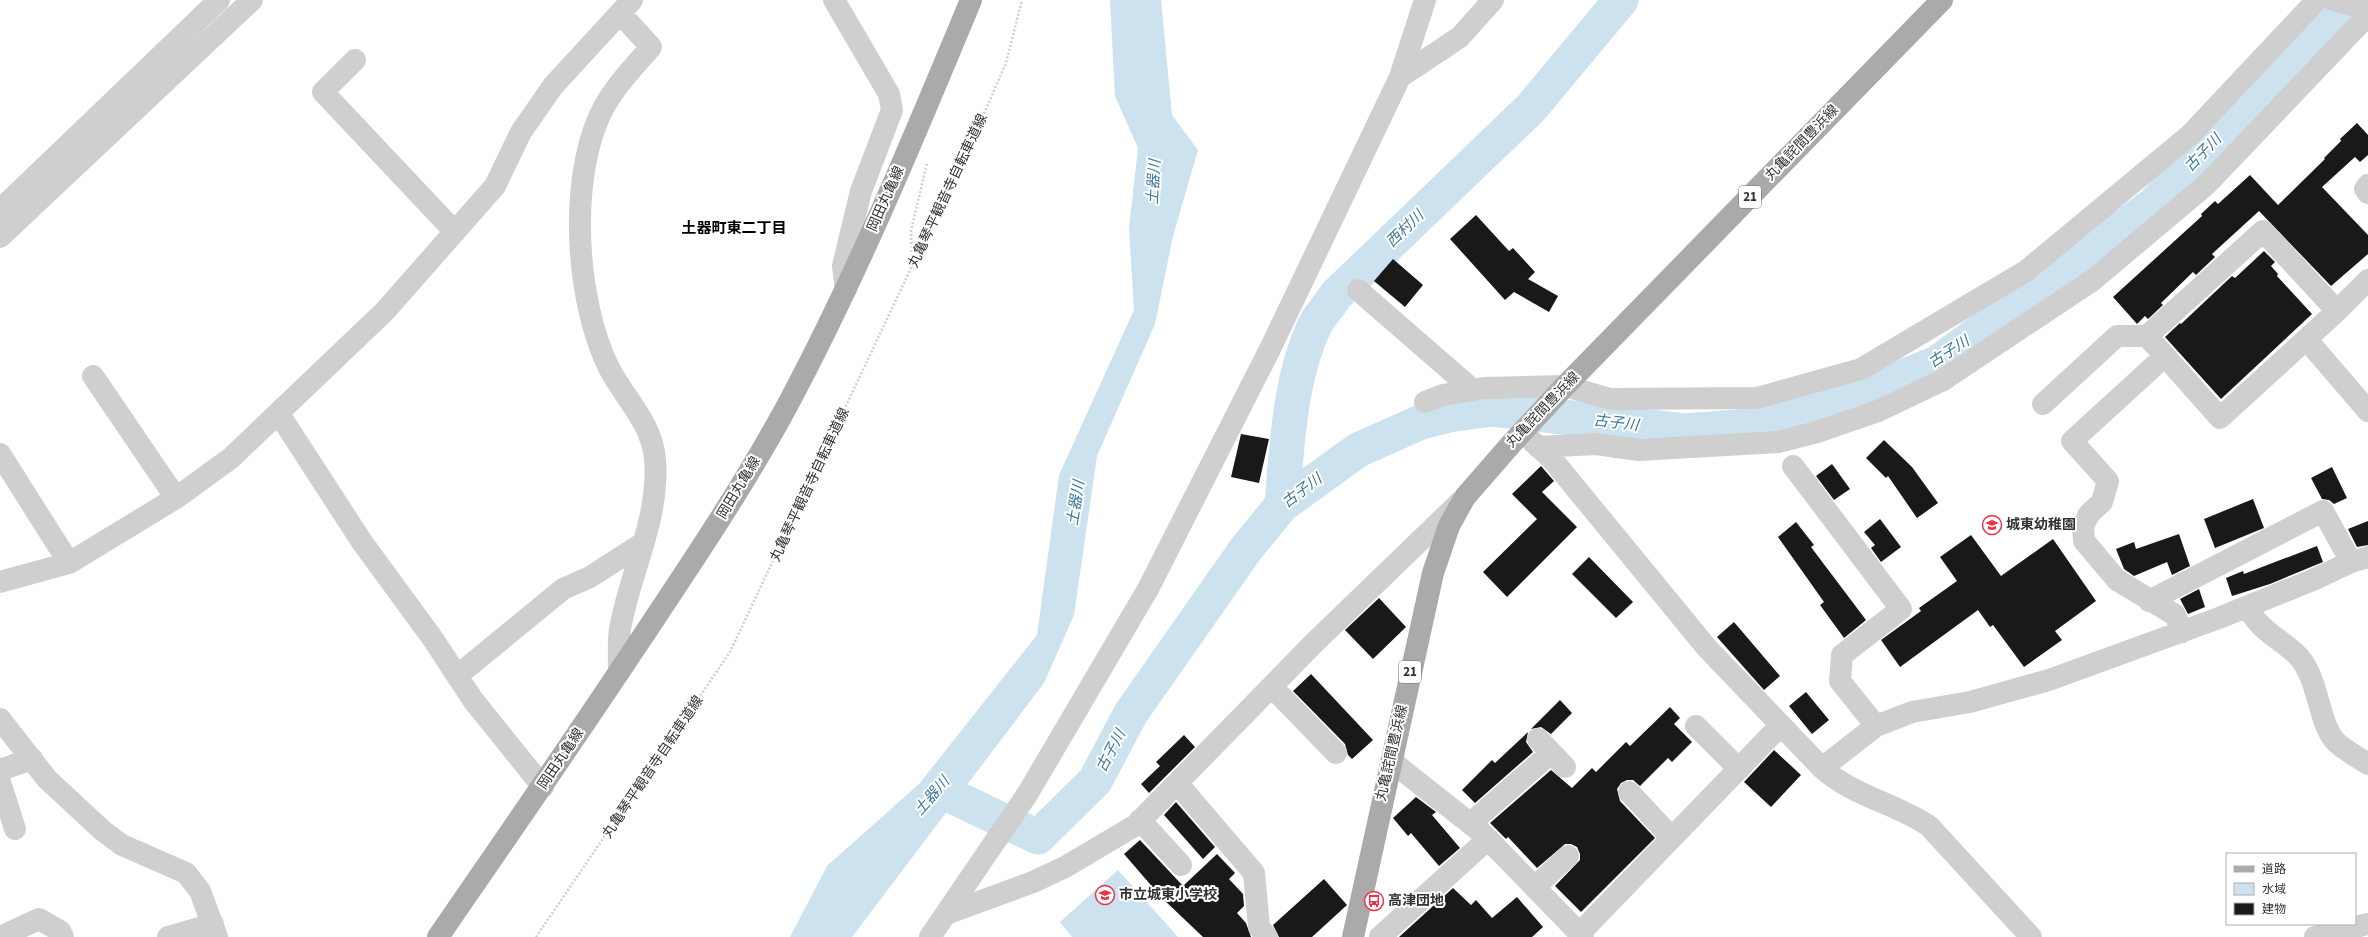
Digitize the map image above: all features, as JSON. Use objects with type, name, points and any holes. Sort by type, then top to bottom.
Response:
[{"type":"main road","name":"岡田丸亀線","points":[[438,937],[543,787],[619,672],[743,482],[787,405],[846,289],[927,107],[971,0]]},
{"type":"main road","name":"丸亀詫間豊浜線","points":[[1353,937],[1390,761],[1433,573],[1449,526],[1465,497],[1522,432],[1562,390],[1942,0]]},
{"type":"street","points":[[0,210],[219,0]]},
{"type":"street","points":[[0,238],[252,0]]},
{"type":"street","points":[[834,0],[889,94],[892,110],[861,191],[843,266],[846,289]]},
{"type":"street","points":[[930,937],[949,913],[1028,793],[1148,589],[1288,312],[1400,78],[1425,0]]},
{"type":"street","points":[[1400,78],[1460,37],[1493,0]]},
{"type":"street","points":[[1425,402],[1484,388],[1562,390],[1610,399],[1757,398],[1861,369],[2026,271],[2190,135],[2317,0]]},
{"type":"street","points":[[2333,0],[2368,8]]},
{"type":"street","points":[[0,582],[69,563],[176,498],[231,458],[279,414],[385,312],[495,186],[521,132],[553,86],[626,6],[651,47],[617,86],[599,117],[582,182],[580,233],[587,292],[596,330],[609,368],[639,412],[647,430],[655,458],[655,480],[649,520],[620,630],[619,672]]},
{"type":"street","points":[[1538,447],[1596,444],[1639,450],[1778,442],[1817,432],[1878,411],[1943,380],[2093,280],[2207,184],[2368,15]]},
{"type":"street","points":[[355,60],[323,92],[455,232]]},
{"type":"street","points":[[2368,185],[2365,189],[2368,193]]},
{"type":"street","points":[[2043,404],[2084,377],[2117,336],[2147,336],[2263,231],[2337,310]]},
{"type":"street","points":[[2147,336],[2220,418],[2308,340],[2368,280]]},
{"type":"street","points":[[1358,290],[1473,390]]},
{"type":"street","points":[[2308,340],[2368,411]]},
{"type":"street","points":[[2165,356],[2072,441],[2108,481],[2102,502],[2089,514],[2083,526],[2084,542],[2117,580],[2149,601],[2175,615],[2182,632]]},
{"type":"street","points":[[93,376],[176,498]]},
{"type":"street","points":[[279,414],[362,542],[473,700],[543,787]]},
{"type":"street","points":[[1522,432],[1551,458],[1707,648],[1822,768],[1835,780],[1916,817],[1929,826],[2031,937]]},
{"type":"street","points":[[0,454],[69,563]]},
{"type":"street","points":[[1793,466],[1901,609],[1842,656],[1840,681],[1876,726]]},
{"type":"street","points":[[949,913],[1033,882],[1065,867],[1136,825],[1272,687],[1465,497]]},
{"type":"street","points":[[1822,768],[1876,726],[1912,712],[1970,702],[2050,680],[2182,632],[2315,579],[2360,559],[2323,511],[2149,601]]},
{"type":"street","points":[[457,676],[563,588],[590,577],[643,543]]},
{"type":"street","points":[[2248,606],[2252,616],[2298,657],[2309,671],[2326,721],[2335,741],[2368,764]]},
{"type":"street","points":[[1272,687],[1336,753]]},
{"type":"street","points":[[0,719],[48,779],[103,830],[122,845],[186,873],[200,891],[215,930],[168,937]]},
{"type":"street","points":[[1390,761],[1488,839],[1535,887],[1574,933],[1672,838],[1781,725]]},
{"type":"street","points":[[1696,726],[1739,769]]},
{"type":"street","points":[[1471,824],[1551,753]]},
{"type":"street","points":[[0,770],[32,759]]},
{"type":"street","points":[[0,782],[15,829]]},
{"type":"street","points":[[1177,783],[1254,873],[1259,927],[1267,937]]},
{"type":"street","points":[[1629,792],[1672,838]]},
{"type":"street","points":[[1140,820],[1181,865]]},
{"type":"street","points":[[1380,937],[1488,839]]},
{"type":"street","points":[[1535,887],[1568,856]]},
{"type":"street","points":[[0,937],[39,919],[60,931],[63,937]]},
{"type":"street","points":[[2315,937],[2368,924]]},
{"type":"path","name":"丸亀琴平観音寺自転車道線","points":[[536,937],[730,652],[912,270],[1006,63],[1022,0]]},
{"type":"path","points":[[912,270],[911,231],[927,162]]},
{"type":"water","name":"土器川","points":[[1110,0],[1161,0],[1172,115],[1198,150],[1173,236],[1155,324],[1097,456],[1074,615],[1044,683],[852,937],[790,937],[827,866],[919,784],[1037,635],[1059,475],[1134,310],[1129,228],[1138,148],[1115,96]]},
{"type":"water","points":[[1118,870],[1178,937],[1072,937],[1060,922]]},
{"type":"building","points":[[2357,123],[2368,135],[2368,155],[2360,162],[2355,157],[2322,187],[2368,235],[2368,254],[2331,286],[2259,211],[2212,254],[2215,257],[2196,275],[2193,272],[2161,303],[2163,305],[2148,319],[2145,316],[2137,324],[2113,297],[2202,216],[2201,214],[2215,201],[2218,204],[2250,175],[2278,205],[2325,159],[2324,158],[2341,141],[2340,139]]},
{"type":"building","points":[[1476,215],[1509,251],[1513,248],[1535,272],[1528,279],[1558,296],[1549,312],[1514,292],[1505,300],[1450,239]]},
{"type":"building","points":[[2264,251],[2275,262],[2271,266],[2278,274],[2277,276],[2312,314],[2221,399],[2165,337],[2232,276],[2235,278]]},
{"type":"building","points":[[1393,259],[1423,285],[1405,307],[1374,281]]},
{"type":"building","points":[[1241,434],[1269,439],[1259,483],[1231,477]]},
{"type":"building","points":[[1884,440],[1912,467],[1938,503],[1917,518],[1888,476],[1886,478],[1866,458]]},
{"type":"building","points":[[1832,464],[1850,489],[1834,500],[1816,476]]},
{"type":"building","points":[[1541,466],[1554,481],[1542,492],[1577,527],[1507,597],[1483,572],[1537,519],[1512,494]]},
{"type":"building","points":[[2332,467],[2347,498],[2334,504],[2329,500],[2322,499],[2311,478]]},
{"type":"building","points":[[2253,499],[2264,528],[2215,548],[2204,519]]},
{"type":"building","points":[[1880,519],[1901,547],[1881,562],[1871,548],[1875,545],[1864,532]]},
{"type":"building","points":[[2368,521],[2368,545],[2357,547],[2348,529]]},
{"type":"building","points":[[1796,522],[1814,545],[1811,547],[1866,620],[1844,638],[1820,605],[1824,602],[1778,537]]},
{"type":"building","points":[[2179,534],[2190,566],[2172,575],[2167,562],[2134,576],[2124,569],[2116,549],[2134,542],[2136,549]]},
{"type":"building","points":[[1971,535],[2001,576],[2053,539],[2096,601],[2055,631],[2062,640],[2024,667],[1993,625],[1990,627],[1978,610],[1900,667],[1881,640],[1921,611],[1919,608],[1957,581],[1940,557]]},
{"type":"building","points":[[2317,546],[2323,562],[2270,584],[2232,596],[2226,578],[2243,571],[2244,574]]},
{"type":"building","points":[[1589,557],[1633,602],[1616,618],[1572,574]]},
{"type":"building","points":[[2199,589],[2205,607],[2188,614],[2180,599]]},
{"type":"building","points":[[1379,598],[1406,627],[1373,659],[1345,630]]},
{"type":"building","points":[[1734,622],[1780,676],[1764,690],[1717,637]]},
{"type":"building","points":[[1311,674],[1373,740],[1352,759],[1348,755],[1345,744],[1293,691]]},
{"type":"building","points":[[1806,692],[1829,720],[1812,734],[1789,706]]},
{"type":"building","points":[[1560,700],[1572,713],[1551,734],[1541,727],[1531,729]]},
{"type":"building","points":[[1670,707],[1680,718],[1674,724],[1692,742],[1672,762],[1668,758],[1640,786],[1633,780],[1627,780],[1621,783],[1617,789],[1620,801],[1655,838],[1581,912],[1555,886],[1580,860],[1580,854],[1577,847],[1571,844],[1565,844],[1537,868],[1508,837],[1506,839],[1490,823],[1551,770],[1572,788],[1592,768],[1596,772],[1626,742],[1630,746]]},
{"type":"building","points":[[1528,732],[1526,742],[1533,752],[1475,803],[1462,790],[1492,760],[1495,763]]},
{"type":"building","points":[[1184,735],[1195,747],[1149,793],[1141,784],[1160,766],[1156,762]]},
{"type":"building","points":[[1774,750],[1801,775],[1771,807],[1744,782]]},
{"type":"building","points":[[1416,797],[1436,812],[1432,815],[1460,848],[1439,866],[1411,833],[1408,836],[1393,818]]},
{"type":"building","points":[[1176,802],[1215,847],[1203,859],[1164,815]]},
{"type":"building","points":[[1140,840],[1183,886],[1217,854],[1235,873],[1229,879],[1243,894],[1244,906],[1237,913],[1246,923],[1251,937],[1203,937],[1162,898],[1124,854]]},
{"type":"building","points":[[1324,879],[1347,905],[1312,937],[1279,937],[1273,925]]},
{"type":"building","points":[[1453,888],[1471,905],[1476,900],[1492,918],[1517,897],[1543,927],[1532,937],[1399,937]]},
{"type":"waterway","name":"西村川","points":[[1282,505],[1294,391],[1306,346],[1315,325],[1336,295],[1531,108],[1621,0]]},
{"type":"waterway","name":"古子川","points":[[939,790],[1038,837],[1095,781],[1131,713],[1246,549],[1282,505],[1358,450],[1421,422],[1449,415],[1492,409],[1685,431],[1761,425],[1851,398],[1937,363],[2153,205],[2349,0]]},
{"type":"place","name":"城東幼稚園","points":[[1992,525]]},
{"type":"place","name":"市立城東小学校","points":[[1105,895]]},
{"type":"place","name":"高津団地","points":[[1374,901]]},
{"type":"district","name":"土器町東二丁目","points":[[734,228]]}]
